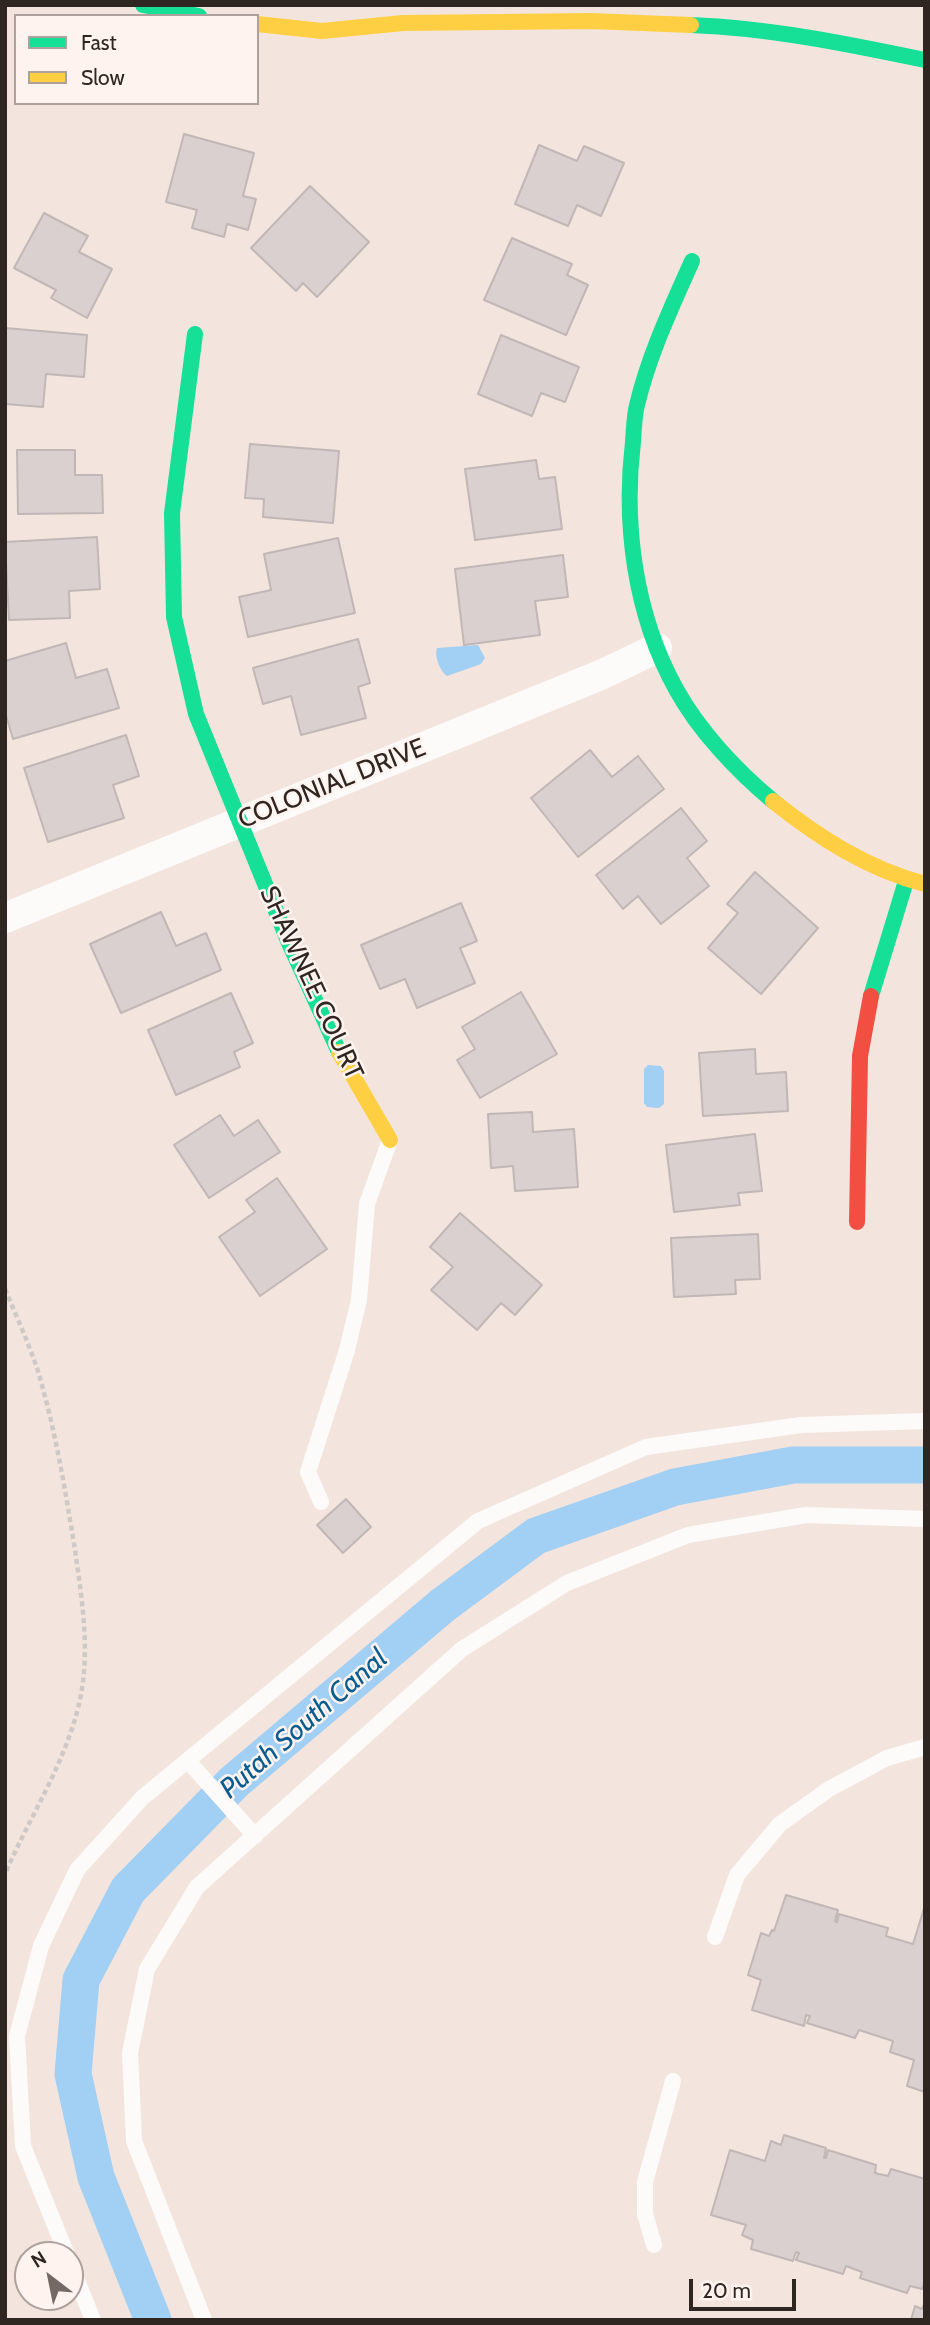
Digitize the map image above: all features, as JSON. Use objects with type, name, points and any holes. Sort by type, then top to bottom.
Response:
[{"type":"street","points":[[143,5],[190,14]]},
{"type":"street","points":[[651,5],[652,23]]},
{"type":"street","points":[[259,24],[322,32],[403,23],[723,21],[925,60]]},
{"type":"street","points":[[692,261],[655,344],[636,408],[628,488],[631,552],[644,610],[657,648],[677,693],[723,753],[777,807],[845,851],[906,881],[925,884]]},
{"type":"street","name":"SHAWNEE COURT","points":[[195,334],[172,513],[174,617],[196,714],[289,943],[343,1062],[390,1140]]},
{"type":"street","name":"COLONIAL DRIVE","points":[[5,918],[603,674],[657,648]]},
{"type":"street","points":[[857,1222],[860,1056],[868,1007],[906,881]]},
{"type":"lane","points":[[321,1502],[308,1472],[347,1350],[359,1300],[367,1204],[390,1140]]},
{"type":"lane","points":[[61,2241],[23,2146],[17,2036],[41,1946],[77,1870],[142,1798],[192,1766],[478,1521],[646,1447],[801,1425],[925,1420]]},
{"type":"lane","points":[[204,2320],[134,2141],[130,2053],[147,1969],[197,1887],[250,1830],[462,1649],[567,1583],[688,1535],[806,1515],[925,1518]]},
{"type":"lane","points":[[715,1937],[737,1875],[780,1824],[829,1789],[887,1758],[925,1747]]},
{"type":"lane","points":[[192,1766],[250,1830]]},
{"type":"lane","points":[[654,2245],[645,2214],[645,2182],[673,2081]]},
{"type":"lane","points":[[84,2298],[93,2320]]},
{"type":"path","points":[[5,1289],[37,1368],[61,1464],[83,1601],[85,1637],[79,1703],[68,1737],[5,1874]]},
{"type":"water","points":[[478,645],[485,658],[481,664],[447,676],[444,674],[437,659],[437,648]]},
{"type":"water","points":[[648,1065],[661,1066],[664,1071],[664,1104],[659,1108],[647,1107],[644,1103],[644,1069]]},
{"type":"building","points":[[184,134],[254,153],[243,196],[256,199],[248,230],[227,224],[224,237],[192,228],[197,210],[166,202]]},
{"type":"building","points":[[539,145],[577,161],[584,146],[624,163],[601,216],[577,205],[568,226],[515,204]]},
{"type":"building","points":[[310,186],[369,242],[317,297],[303,283],[296,291],[251,248]]},
{"type":"building","points":[[44,213],[88,236],[79,252],[112,269],[87,318],[51,298],[56,290],[14,268]]},
{"type":"building","points":[[512,238],[572,264],[567,275],[588,285],[566,335],[484,300]]},
{"type":"building","points":[[5,328],[87,335],[84,377],[46,374],[43,407],[5,404]]},
{"type":"building","points":[[501,335],[579,367],[565,402],[541,393],[532,416],[478,394]]},
{"type":"building","points":[[250,444],[339,451],[333,523],[263,517],[264,499],[245,498]]},
{"type":"building","points":[[17,450],[75,450],[75,475],[102,475],[103,513],[18,514]]},
{"type":"building","points":[[536,460],[539,479],[555,477],[562,529],[475,540],[465,469]]},
{"type":"building","points":[[97,537],[100,589],[69,591],[70,618],[9,620],[5,542]]},
{"type":"building","points":[[338,538],[355,613],[248,637],[239,597],[271,590],[264,554]]},
{"type":"building","points":[[563,555],[568,597],[535,601],[540,635],[464,645],[455,569]]},
{"type":"building","points":[[358,639],[370,683],[358,687],[366,718],[301,735],[291,696],[263,704],[253,668]]},
{"type":"building","points":[[66,643],[76,678],[107,669],[119,708],[13,739],[5,712],[5,661]]},
{"type":"building","points":[[126,735],[139,776],[113,785],[124,818],[48,842],[24,768]]},
{"type":"building","points":[[590,750],[612,777],[638,756],[664,789],[578,857],[531,798]]},
{"type":"building","points":[[681,808],[707,841],[687,858],[709,886],[661,924],[638,896],[623,909],[596,875]]},
{"type":"building","points":[[755,872],[818,928],[761,994],[708,948],[738,913],[727,904]]},
{"type":"building","points":[[461,903],[477,941],[460,948],[475,983],[417,1008],[405,979],[380,989],[361,945]]},
{"type":"building","points":[[161,912],[176,946],[206,933],[221,970],[121,1013],[90,944]]},
{"type":"building","points":[[521,992],[557,1054],[480,1098],[457,1060],[475,1049],[462,1027]]},
{"type":"building","points":[[231,993],[253,1043],[234,1052],[240,1067],[176,1095],[148,1030]]},
{"type":"building","points":[[755,1049],[756,1074],[786,1072],[788,1111],[703,1116],[699,1053]]},
{"type":"building","points":[[532,1112],[533,1132],[574,1129],[578,1187],[515,1191],[513,1166],[491,1168],[488,1114]]},
{"type":"building","points":[[220,1115],[234,1136],[258,1120],[280,1152],[209,1198],[174,1145]]},
{"type":"building","points":[[755,1134],[762,1191],[738,1193],[740,1205],[674,1212],[666,1145]]},
{"type":"building","points":[[277,1178],[327,1249],[260,1296],[219,1237],[255,1212],[246,1200]]},
{"type":"building","points":[[460,1213],[542,1285],[515,1315],[501,1303],[477,1330],[431,1290],[453,1267],[430,1247]]},
{"type":"building","points":[[758,1234],[760,1279],[735,1280],[736,1294],[674,1297],[671,1238]]},
{"type":"building","points":[[346,1499],[371,1527],[343,1553],[317,1525]]},
{"type":"building","points":[[786,1895],[838,1910],[837,1922],[839,1914],[888,1928],[886,1936],[913,1944],[925,1905],[925,2092],[907,2086],[914,2060],[890,2052],[893,2041],[859,2030],[855,2038],[807,2023],[810,2016],[806,2015],[804,2026],[752,2010],[761,1980],[748,1975],[761,1933],[769,1936],[772,1930],[774,1931]]},
{"type":"building","points":[[784,2135],[826,2148],[824,2158],[828,2150],[876,2165],[875,2173],[888,2176],[891,2169],[925,2179],[925,2282],[922,2289],[910,2286],[907,2293],[860,2278],[862,2272],[846,2266],[843,2274],[796,2260],[799,2253],[796,2252],[793,2261],[751,2249],[753,2240],[742,2235],[746,2225],[711,2215],[730,2150],[765,2161],[771,2141],[781,2145]]},
{"type":"building","points":[[925,2301],[925,2320],[911,2320],[915,2306],[922,2309]]},
{"type":"waterway","name":"Putah South Canal","points":[[153,2320],[96,2177],[73,2074],[81,1980],[128,1890],[234,1782],[443,1605],[536,1536],[675,1487],[793,1465],[925,1465]]},
{"type":"traffic: fast","points":[[143,5],[189,14]]},
{"type":"traffic: fast","points":[[691,25],[779,33],[925,60]]},
{"type":"traffic: fast","points":[[692,261],[654,350],[636,410],[630,473],[631,537],[635,569],[651,631],[662,661],[685,705],[720,750],[773,801]]},
{"type":"traffic: fast","points":[[195,334],[172,513],[174,617],[196,714],[289,943],[339,1052]]},
{"type":"traffic: fast","points":[[871,996],[906,881]]},
{"type":"traffic: slow","points":[[259,24],[322,31],[403,23],[591,21],[691,25]]},
{"type":"traffic: slow","points":[[773,801],[845,851],[884,870],[925,884]]},
{"type":"traffic: slow","points":[[339,1052],[390,1140]]},
{"type":"traffic: jam","points":[[857,1222],[860,1056],[871,996]]}]
